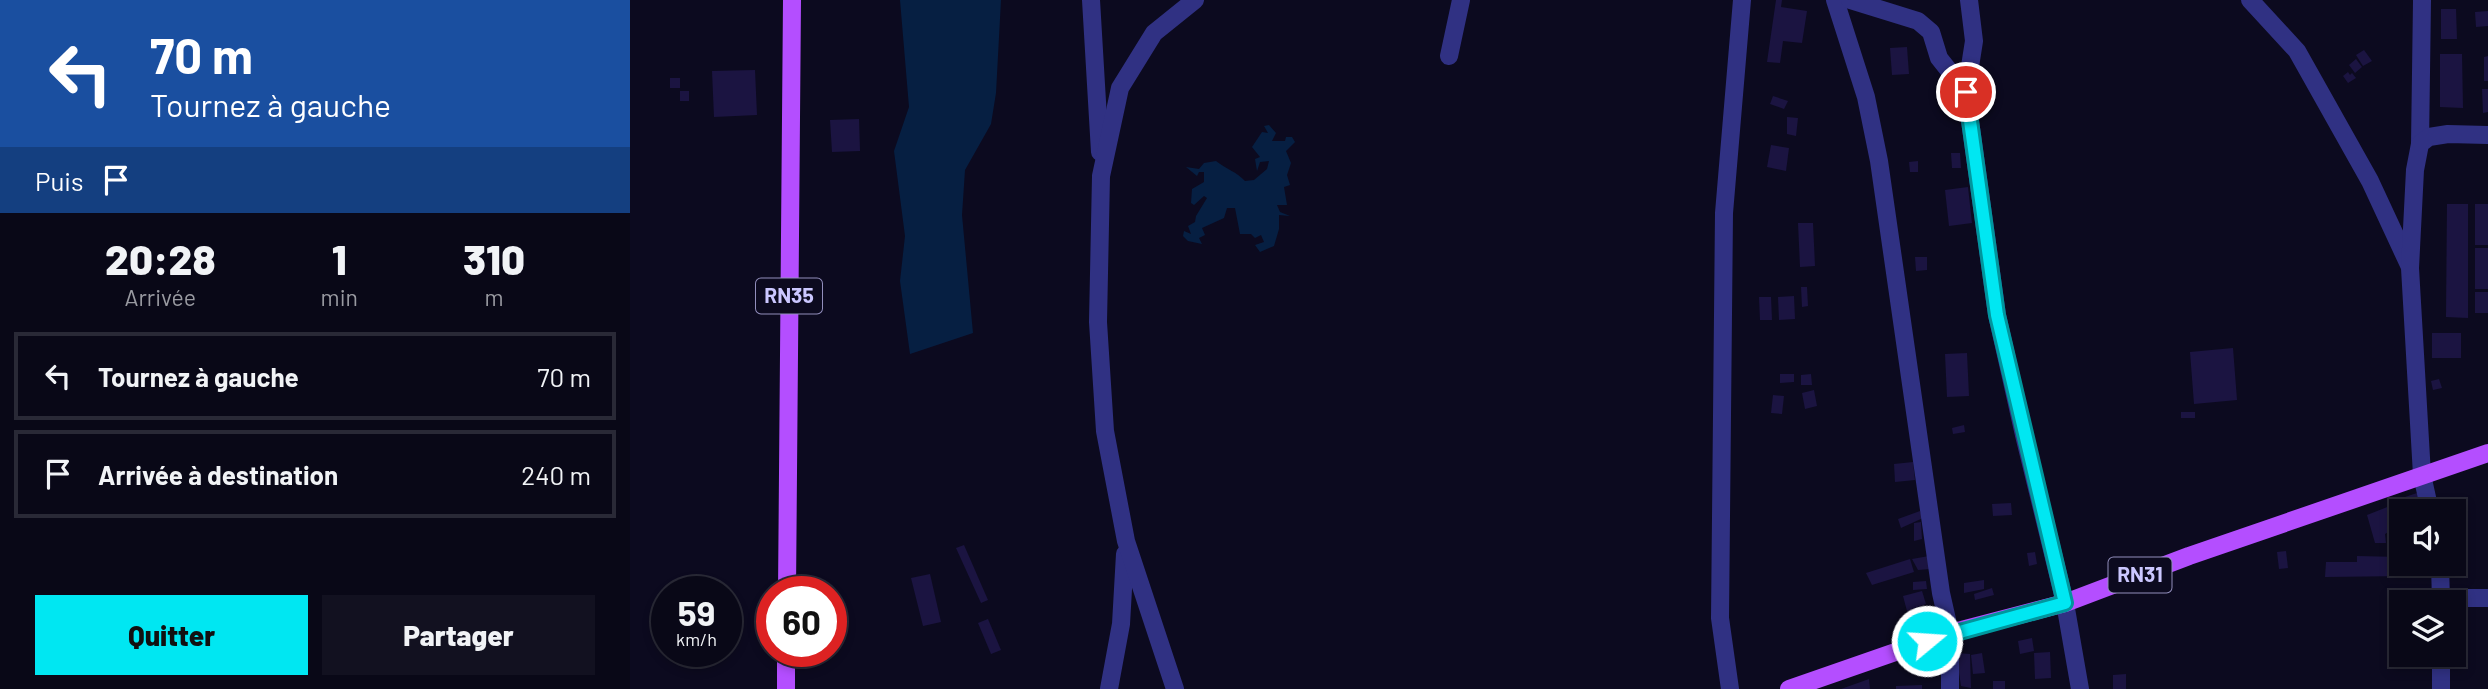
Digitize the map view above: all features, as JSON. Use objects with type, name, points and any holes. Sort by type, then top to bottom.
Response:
[{"type":"main road","name":"RN35","points":[[787,576],[792,0]]},
{"type":"main road","name":"RN31","points":[[1789,689],[1950,633],[2065,603],[2189,556],[2488,453]]},
{"type":"main road","points":[[786,667],[786,689]]},
{"type":"street","points":[[1091,0],[1101,176],[1099,336],[1105,431],[1126,541],[1175,689]]},
{"type":"street","points":[[1101,176],[1120,88],[1154,33],[1195,0]]},
{"type":"street","points":[[1449,56],[1461,0]]},
{"type":"street","points":[[1730,689],[1720,618],[1724,213],[1742,0]]},
{"type":"street","points":[[1835,0],[1866,97],[1879,161],[1941,593],[1950,633],[1950,689]]},
{"type":"street","points":[[1850,0],[1918,21],[1931,32],[1939,58],[1966,92]]},
{"type":"street","points":[[1969,0],[1974,41],[1966,92],[1997,315],[2065,603],[2080,689]]},
{"type":"street","points":[[2250,0],[2297,51],[2370,181],[2410,268]]},
{"type":"street","points":[[2422,1],[2420,144],[2415,170],[2410,268],[2422,475],[2427,499]]},
{"type":"street","points":[[2420,144],[2428,137],[2438,135],[2488,135]]},
{"type":"street","points":[[1110,689],[1121,624],[1126,541]]},
{"type":"street","points":[[2466,599],[2488,598]]},
{"type":"street","points":[[2441,667],[2441,689]]},
{"type":"water","points":[[900,0],[1001,0],[996,93],[991,124],[965,170],[962,215],[973,333],[910,354],[900,281],[905,236],[894,151],[909,107]]},
{"type":"water","points":[[1269,125],[1276,133],[1272,141],[1285,141],[1286,137],[1292,137],[1295,142],[1286,151],[1291,163],[1287,175],[1290,185],[1284,187],[1287,205],[1277,205],[1280,212],[1290,216],[1279,215],[1279,229],[1274,246],[1260,252],[1255,245],[1264,242],[1261,235],[1255,238],[1251,234],[1240,234],[1235,208],[1227,208],[1224,218],[1202,228],[1205,235],[1199,238],[1202,244],[1188,241],[1183,236],[1184,231],[1191,234],[1188,226],[1195,222],[1207,198],[1204,196],[1194,205],[1191,203],[1192,189],[1204,182],[1204,172],[1199,172],[1197,176],[1186,167],[1199,169],[1204,163],[1216,161],[1245,181],[1254,180],[1267,169],[1269,161],[1260,162],[1257,171],[1255,159],[1260,157],[1252,147],[1262,132],[1268,133],[1264,126]]},
{"type":"building","points":[[1776,0],[1782,0],[1781,7],[1807,11],[1802,43],[1783,41],[1780,63],[1767,62]]},
{"type":"building","points":[[2441,9],[2456,9],[2457,39],[2441,39]]},
{"type":"building","points":[[2488,11],[2488,26],[2476,27],[2475,12]]},
{"type":"building","points":[[1907,47],[1909,74],[1892,75],[1890,48]]},
{"type":"building","points":[[2364,50],[2372,61],[2363,66],[2356,55]]},
{"type":"building","points":[[2440,54],[2462,54],[2463,108],[2440,107]]},
{"type":"building","points":[[2488,56],[2488,81],[2484,81],[2484,57]]},
{"type":"building","points":[[2356,59],[2362,67],[2355,73],[2349,65]]},
{"type":"building","points":[[755,70],[757,115],[714,117],[712,71]]},
{"type":"building","points":[[2348,72],[2356,78],[2348,83],[2343,76]]},
{"type":"building","points":[[670,78],[680,78],[680,88],[670,88]]},
{"type":"building","points":[[2482,89],[2488,89],[2488,112],[2483,113]]},
{"type":"building","points":[[680,91],[689,91],[689,101],[680,101]]},
{"type":"building","points":[[1773,96],[1788,101],[1784,109],[1770,104]]},
{"type":"building","points":[[1787,117],[1798,118],[1796,136],[1787,134]]},
{"type":"building","points":[[859,119],[860,151],[832,152],[830,120]]},
{"type":"building","points":[[1771,145],[1789,148],[1786,171],[1767,167]]},
{"type":"building","points":[[1951,153],[1960,153],[1961,168],[1952,168]]},
{"type":"building","points":[[1918,161],[1918,172],[1910,172],[1909,162]]},
{"type":"building","points":[[1968,187],[1972,223],[1949,226],[1945,190]]},
{"type":"building","points":[[2447,204],[2468,204],[2468,318],[2446,317]]},
{"type":"building","points":[[2475,204],[2488,204],[2488,245],[2475,245]]},
{"type":"building","points":[[1798,223],[1813,223],[1815,266],[1800,267]]},
{"type":"building","points":[[2475,248],[2488,248],[2488,289],[2475,289]]},
{"type":"building","points":[[1915,257],[1927,257],[1927,270],[1916,271]]},
{"type":"building","points":[[1801,287],[1807,287],[1808,306],[1802,307]]},
{"type":"building","points":[[2475,292],[2488,292],[2488,313],[2475,313]]},
{"type":"building","points":[[1794,296],[1795,319],[1779,320],[1778,297]]},
{"type":"building","points":[[1759,297],[1771,297],[1772,320],[1760,320]]},
{"type":"building","points":[[2432,333],[2461,333],[2461,358],[2432,358]]},
{"type":"building","points":[[2233,348],[2237,400],[2194,404],[2190,352]]},
{"type":"building","points":[[1967,353],[1969,396],[1947,397],[1945,354]]},
{"type":"building","points":[[1780,374],[1794,374],[1794,382],[1780,383]]},
{"type":"building","points":[[1811,374],[1812,385],[1801,385],[1801,375]]},
{"type":"building","points":[[2439,379],[2442,388],[2433,390],[2431,381]]},
{"type":"building","points":[[1814,390],[1817,406],[1805,409],[1802,393]]},
{"type":"building","points":[[1773,395],[1784,396],[1782,414],[1771,413]]},
{"type":"building","points":[[2181,412],[2195,412],[2195,418],[2181,418]]},
{"type":"building","points":[[1964,425],[1965,432],[1953,434],[1952,428]]},
{"type":"building","points":[[1913,462],[1915,480],[1895,482],[1894,464]]},
{"type":"building","points":[[2423,491],[2423,499],[2399,499]]},
{"type":"building","points":[[2011,503],[2012,515],[1993,516],[1992,504]]},
{"type":"building","points":[[2389,506],[2386,543],[2375,543],[2367,515]]},
{"type":"building","points":[[1920,511],[1923,518],[1901,528],[1898,519]]},
{"type":"building","points":[[1921,522],[1922,539],[1914,541],[1914,523]]},
{"type":"building","points":[[964,545],[988,600],[981,603],[956,548]]},
{"type":"building","points":[[2286,551],[2288,568],[2279,569],[2277,552]]},
{"type":"building","points":[[2035,552],[2037,564],[2029,566],[2027,553]]},
{"type":"building","points":[[1929,556],[1930,569],[1918,570],[1912,559]]},
{"type":"building","points":[[2357,556],[2389,557],[2389,576],[2407,576],[2325,577],[2326,562],[2357,562]]},
{"type":"building","points":[[1910,559],[1914,572],[1872,585],[1866,573]]},
{"type":"building","points":[[930,574],[941,622],[923,626],[911,578]]},
{"type":"building","points":[[1984,580],[1984,589],[1964,593],[1964,583]]},
{"type":"building","points":[[1926,581],[1927,589],[1913,590],[1913,582]]},
{"type":"building","points":[[1992,588],[1994,595],[1975,600],[1974,594]]},
{"type":"building","points":[[1922,591],[1926,604],[1907,611],[1903,596]]},
{"type":"building","points":[[988,619],[1001,650],[991,654],[978,623]]},
{"type":"building","points":[[2032,638],[2034,651],[2020,654],[2018,641]]},
{"type":"building","points":[[2050,652],[2051,678],[2035,679],[2034,653]]},
{"type":"building","points":[[1956,653],[1970,654],[1971,688],[1961,686]]},
{"type":"building","points":[[1982,653],[1985,673],[1973,674],[1971,655]]},
{"type":"building","points":[[2126,674],[2126,689],[2113,689],[2113,675]]},
{"type":"building","points":[[1869,679],[1870,689],[1841,689]]},
{"type":"building","points":[[1993,681],[2005,681],[2005,689],[1993,689]]},
{"type":"building","points":[[1922,685],[1922,689],[1896,689],[1896,686]]},
{"type":"route","points":[[1927,641],[2065,603],[1997,315],[1966,92]]}]
